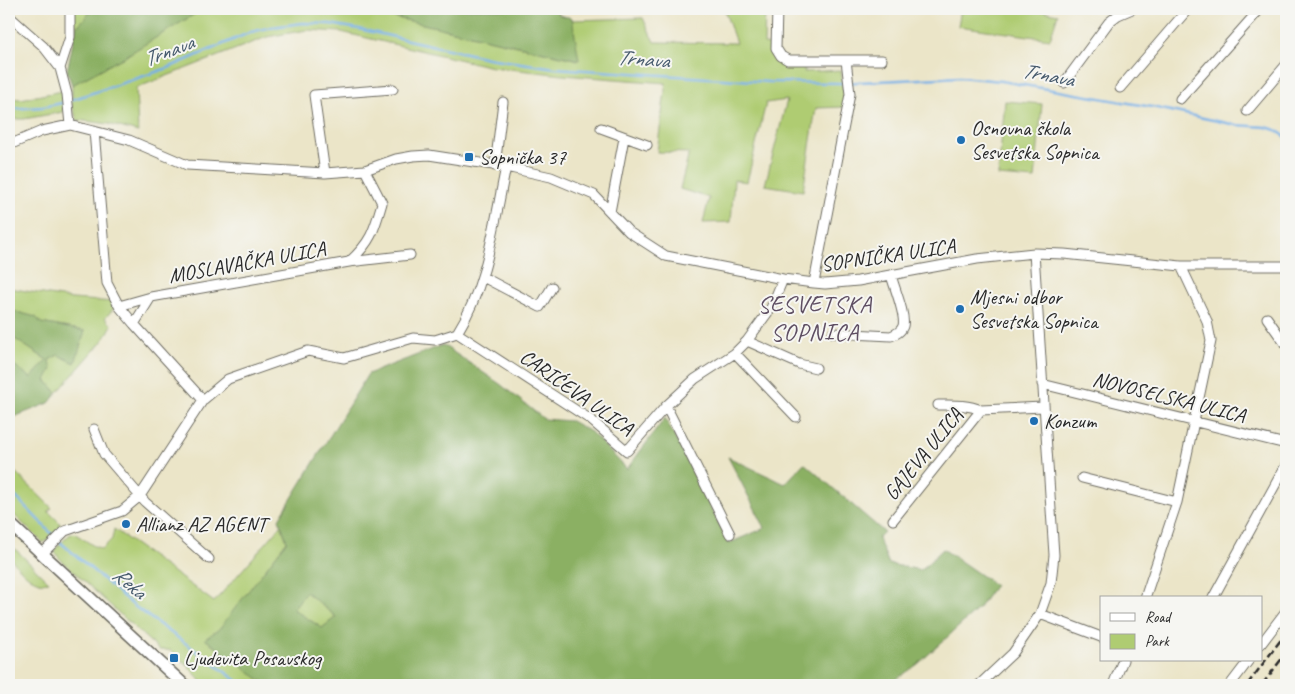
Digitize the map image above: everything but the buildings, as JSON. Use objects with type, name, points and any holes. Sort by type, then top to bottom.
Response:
[{"type":"main road","points":[[9,523],[45,551],[184,685]]},
{"type":"street","points":[[60,68],[70,37],[70,9]]},
{"type":"street","points":[[777,9],[776,48],[781,56],[788,60],[882,60]]},
{"type":"street","points":[[1064,83],[1109,22],[1118,15],[1132,9]]},
{"type":"street","points":[[1120,88],[1188,9]]},
{"type":"street","points":[[1180,99],[1260,9]]},
{"type":"street","points":[[10,19],[46,50],[60,68],[67,94],[70,125]]},
{"type":"street","points":[[814,283],[850,94],[846,60]]},
{"type":"street","points":[[1247,111],[1286,66]]},
{"type":"street","points":[[325,173],[314,95],[393,89]]},
{"type":"street","points":[[495,166],[504,102]]},
{"type":"street","name":"SOPNIČKA ULICA","points":[[9,145],[42,131],[70,125],[129,140],[187,165],[325,173],[365,170],[396,159],[429,155],[506,167],[551,177],[594,195],[629,232],[666,256],[783,279],[814,283],[841,283],[977,260],[1034,253],[1064,254],[1181,266],[1286,266]]},
{"type":"street","points":[[602,128],[624,138],[647,145]]},
{"type":"street","points":[[94,131],[106,283],[119,306],[203,400]]},
{"type":"street","points":[[610,212],[624,138]]},
{"type":"street","points":[[45,551],[65,531],[122,511],[140,496],[203,400],[228,379],[308,351],[344,358],[413,338],[435,340],[457,333],[468,317],[483,277],[506,167]]},
{"type":"street","name":"MOSLAVAČKA ULICA","points":[[348,262],[361,251],[375,230],[382,203],[365,170]]},
{"type":"street","points":[[979,685],[1013,653],[1040,614],[1051,583],[1054,555],[1034,253]]},
{"type":"street","name":"MOSLAVAČKA ULICA","points":[[119,306],[151,297],[348,262],[410,255]]},
{"type":"street","points":[[1145,596],[1177,502],[1211,341],[1207,321],[1181,266]]},
{"type":"street","points":[[833,334],[891,336],[899,332],[903,325],[902,315],[891,275]]},
{"type":"street","points":[[483,277],[540,307],[552,287]]},
{"type":"street","name":"CARIĆEVA ULICA","points":[[457,333],[591,420],[627,451],[666,406],[694,379],[735,352],[747,341],[771,308],[783,279]]},
{"type":"street","name":"MOSLAVAČKA ULICA","points":[[134,324],[151,297]]},
{"type":"street","points":[[1267,318],[1286,344]]},
{"type":"street","points":[[747,341],[799,364],[816,368]]},
{"type":"street","points":[[735,352],[796,417]]},
{"type":"street","name":"NOVOSELSKA ULICA","points":[[1042,384],[1286,444]]},
{"type":"street","name":"GAJEVA ULICA","points":[[938,404],[974,407],[981,410],[1043,407]]},
{"type":"street","name":"CARIĆEVA ULICA","points":[[666,406],[730,534]]},
{"type":"street","name":"GAJEVA ULICA","points":[[893,520],[981,410]]},
{"type":"street","points":[[94,429],[104,454],[145,502],[209,560]]},
{"type":"street","points":[[1214,596],[1286,465]]},
{"type":"street","points":[[1082,478],[1177,502]]},
{"type":"street","points":[[1262,643],[1286,611]]},
{"type":"street","points":[[1040,614],[1100,636]]},
{"type":"street","points":[[1113,685],[1122,662]]},
{"type":"street","points":[[1230,685],[1247,662]]},
{"type":"green space","points":[[73,9],[93,9],[76,28]]},
{"type":"green space","points":[[93,9],[203,9],[124,57],[72,85],[67,71],[76,28]]},
{"type":"green space","points":[[203,9],[389,9],[393,17],[578,60],[572,20],[643,18],[654,42],[736,43],[724,9],[765,9],[764,44],[773,45],[780,60],[787,64],[804,64],[804,72],[841,70],[845,107],[816,108],[803,191],[765,185],[787,100],[766,103],[747,182],[734,180],[731,222],[703,223],[709,198],[680,189],[689,153],[657,152],[666,83],[492,67],[341,32],[307,30],[267,37],[136,88],[138,132],[109,124],[77,120],[72,105],[72,85],[124,57]]},
{"type":"green space","points":[[389,9],[558,9],[559,15],[572,18],[579,60],[393,17]]},
{"type":"green space","points":[[961,9],[1032,9],[1058,14],[1050,39],[958,26]]},
{"type":"green space","points":[[62,91],[64,94],[63,112],[24,119],[9,119],[9,98],[21,99]]},
{"type":"green space","points":[[1005,101],[1042,104],[1035,179],[998,176]]},
{"type":"green space","points":[[9,288],[72,299],[115,302],[116,306],[105,318],[112,325],[105,338],[57,393],[46,380],[49,360],[58,355],[85,331],[41,323],[35,317],[9,310]]},
{"type":"green space","points":[[9,310],[36,317],[41,323],[85,331],[75,363],[58,355],[49,360],[52,369],[46,380],[57,393],[49,403],[14,417],[12,408],[9,405],[9,361],[31,378],[47,360],[9,335]]},
{"type":"green space","points":[[9,335],[47,360],[31,378],[9,361]]},
{"type":"green space","points":[[443,345],[500,384],[544,419],[571,421],[591,432],[627,469],[665,418],[729,543],[765,528],[728,457],[785,484],[804,463],[884,532],[878,538],[889,564],[921,570],[943,549],[995,585],[978,609],[918,664],[894,681],[831,685],[734,685],[723,679],[699,685],[426,685],[413,675],[402,678],[400,685],[267,685],[205,639],[219,629],[287,541],[279,519],[368,374]],"holes":[[[306,592],[336,617],[322,628],[293,609]]]},
{"type":"green space","points":[[9,466],[52,508],[48,511],[59,522],[61,527],[45,542],[42,542],[9,510]]},
{"type":"green space","points":[[281,526],[287,541],[219,630],[205,639],[267,685],[205,685],[170,650],[159,650],[59,558],[55,552],[55,549],[69,535],[74,533],[102,549],[112,539],[114,529],[214,602]]},
{"type":"green space","points":[[9,543],[49,582],[43,583],[32,579],[22,571],[9,557]]},
{"type":"green space","points":[[305,591],[336,617],[322,628],[293,609]]},
{"type":"waterway","name":"Trnava","points":[[71,100],[168,68],[251,32],[303,23],[330,24],[359,29],[488,58],[555,68],[769,82],[840,83],[960,77],[1001,81],[1152,107],[1236,125],[1266,127],[1276,130],[1286,137]]},
{"type":"waterway","name":"Trnava","points":[[9,109],[43,107],[66,102]]},
{"type":"waterway","name":"Reka","points":[[9,490],[55,537]]},
{"type":"waterway","name":"Reka","points":[[59,541],[134,606],[243,685]]},
{"type":"railway","points":[[1247,685],[1286,633]]},
{"type":"railway","points":[[1262,685],[1286,653]]},
{"type":"place","name":"Osnovna škola Sesvetska Sopnica","points":[[961,140]]},
{"type":"place","name":"Sopnička 37","points":[[469,157]]},
{"type":"place","name":"Mjesni odbor Sesvetska Sopnica","points":[[960,309]]},
{"type":"place","name":"Konzum","points":[[1034,421]]},
{"type":"place","name":"Allianz AZ AGENT","points":[[126,524]]},
{"type":"place","name":"Ljudevita Posavskog","points":[[174,658]]},
{"type":"district","name":"SESVETSKA SOPNICA","points":[[815,318]]}]
